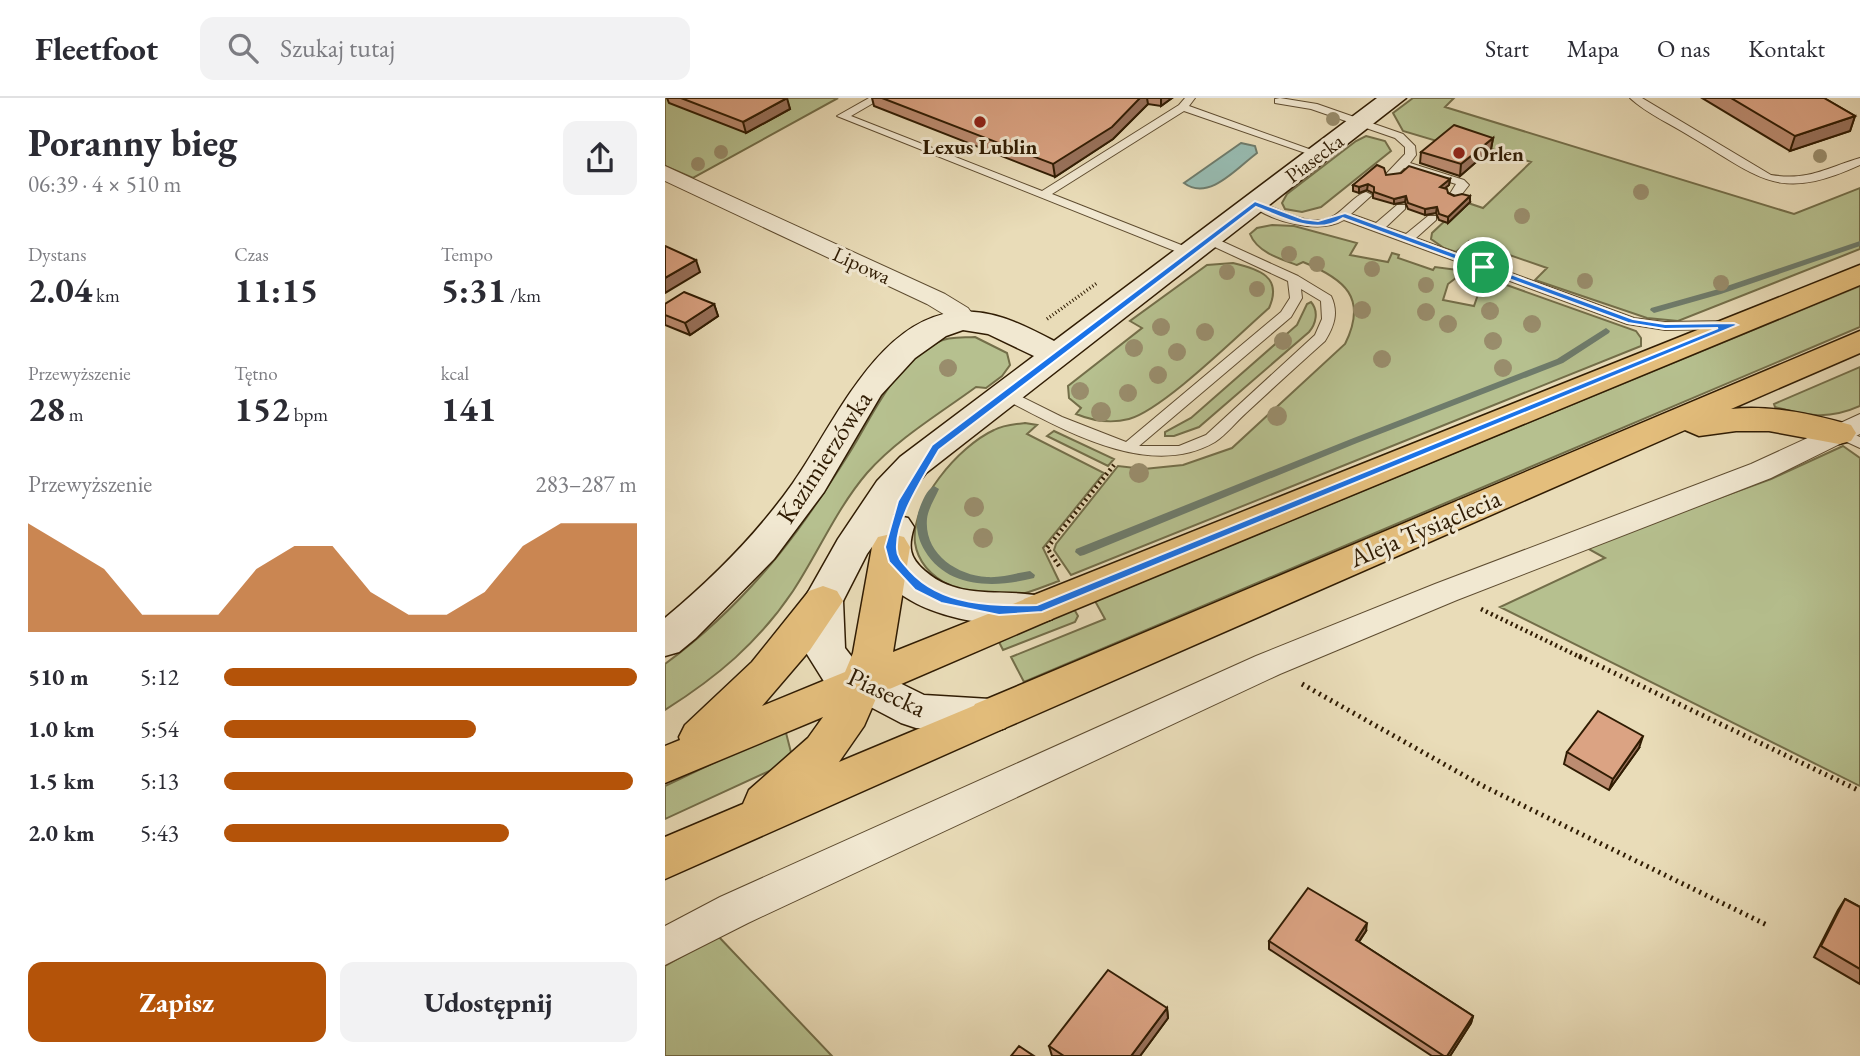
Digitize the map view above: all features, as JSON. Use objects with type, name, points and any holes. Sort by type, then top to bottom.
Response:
[{"type":"main road","points":[[667,764],[861,681],[1860,274]]},
{"type":"main road","name":"Aleja Tysiąclecia","points":[[665,859],[1860,341]]},
{"type":"main road","points":[[1635,438],[1751,417],[1853,433]]},
{"type":"main road","points":[[740,825],[830,742],[849,714],[873,653],[891,547]]},
{"type":"main road","points":[[667,764],[740,704],[800,636],[823,601]]},
{"type":"street","name":"Piasecka","points":[[990,716],[933,714],[916,710],[840,672],[825,651],[823,601],[851,549],[890,490],[913,465],[1393,98]]},
{"type":"street","name":"Lipowa","points":[[665,173],[936,299],[959,313],[964,320],[988,323],[1057,355]]},
{"type":"street","name":"Kazimierzówka","points":[[665,640],[728,584],[788,517],[827,459],[863,393],[890,361],[937,328],[964,320]]},
{"type":"street","points":[[665,946],[734,910],[1268,665],[1445,592],[1853,433]]},
{"type":"street","name":"Piasecka","points":[[891,547],[904,501],[936,448]]},
{"type":"street","points":[[891,547],[899,569],[934,596],[999,610],[1038,609]]},
{"type":"lane","points":[[877,98],[842,117],[1043,195],[1294,279],[1328,299],[1328,327],[1320,338],[1211,438],[1181,451],[1145,452],[1128,448],[1057,420],[1005,394]]},
{"type":"lane","points":[[1635,98],[1768,178],[1808,182],[1860,161]]},
{"type":"lane","points":[[1278,99],[1363,121],[1405,140],[1412,150],[1390,176]]},
{"type":"lane","points":[[1043,195],[1187,102],[1318,155]]},
{"type":"lane","points":[[1403,163],[1463,185],[1454,197]]},
{"type":"lane","points":[[1424,187],[1438,175]]},
{"type":"lane","points":[[1255,204],[1301,221],[1318,223],[1334,220],[1366,195]]},
{"type":"lane","points":[[1378,228],[1401,207]]},
{"type":"lane","points":[[1342,215],[1632,321],[1665,326],[1734,325]]},
{"type":"lane","points":[[1408,239],[1432,218]]},
{"type":"lane","points":[[1128,448],[1286,314],[1296,299],[1294,279]]},
{"type":"path","points":[[1038,326],[1104,279]]},
{"type":"path","points":[[1445,592],[1860,791]]},
{"type":"path","points":[[1268,665],[1481,785],[1767,925]]},
{"type":"green space","points":[[665,98],[838,98],[693,178],[665,166]]},
{"type":"green space","points":[[1413,98],[1454,98],[1445,107],[1794,214],[1860,188],[1860,249],[1678,321],[1647,318],[1535,280],[1547,268],[1469,241],[1456,252],[1431,239],[1432,233],[1465,202],[1483,208],[1531,162],[1449,135],[1440,142],[1403,131],[1393,113]]},
{"type":"green space","points":[[1366,136],[1385,141],[1391,151],[1321,207],[1302,212],[1285,209],[1282,203],[1287,194]]},
{"type":"green space","points":[[1272,225],[1294,226],[1357,243],[1350,255],[1388,262],[1392,253],[1399,255],[1398,258],[1433,270],[1435,267],[1465,271],[1448,284],[1443,300],[1474,306],[1484,277],[1636,331],[1641,338],[1641,346],[1071,575],[1054,550],[1056,544],[1118,466],[1144,469],[1183,465],[1232,448],[1345,344],[1352,328],[1354,314],[1353,302],[1348,292],[1341,283],[1318,269],[1303,262],[1297,265],[1283,260],[1258,246],[1250,234],[1257,228]]},
{"type":"green space","points":[[1233,263],[1260,272],[1271,282],[1273,297],[1269,308],[1181,387],[1144,412],[1129,419],[1115,421],[1095,420],[1076,414],[1081,408],[1069,398],[1068,386],[1142,328],[1130,321],[1207,265]]},
{"type":"green space","points":[[1860,286],[1860,327],[1024,682],[1011,657],[1105,619],[1095,601]]},
{"type":"green space","points":[[1311,302],[1316,317],[1309,332],[1199,427],[1174,436],[1165,436],[1165,432],[1191,418],[1297,325],[1307,304]]},
{"type":"green space","points":[[975,337],[1007,353],[1010,365],[1002,376],[986,388],[976,387],[891,449],[867,473],[846,501],[793,591],[766,627],[719,672],[665,710],[665,664],[726,612],[780,553],[825,491],[897,376],[922,352],[942,340]]},
{"type":"green space","points":[[1860,367],[1860,406],[1828,415],[1797,413],[1775,407],[1774,404]]},
{"type":"green space","points":[[1025,423],[1037,425],[1027,434],[1104,473],[1043,548],[1059,581],[1008,597],[980,596],[965,592],[938,578],[919,557],[915,543],[920,511],[939,477],[966,449],[998,428]]},
{"type":"green space","points":[[1054,431],[1114,459],[1108,466],[1047,436]]},
{"type":"green space","points":[[1843,446],[1860,458],[1860,786],[1500,607],[1605,558],[1585,547],[1771,479]]},
{"type":"green space","points":[[1074,609],[1078,616],[1075,622],[1003,650],[998,640]]},
{"type":"green space","points":[[785,729],[793,760],[665,819],[665,786]]},
{"type":"green space","points":[[718,936],[832,1056],[665,1056],[665,966]]},
{"type":"water","points":[[1241,143],[1255,146],[1257,153],[1232,174],[1213,186],[1203,188],[1194,188],[1184,183]]},
{"type":"building","points":[[681,98],[787,98],[743,122]]},
{"type":"building","name":"Lexus Lublin","points":[[882,98],[1140,98],[1112,127],[1053,164]]},
{"type":"building","points":[[1731,98],[1824,98],[1855,116],[1795,136]]},
{"type":"building","points":[[1454,125],[1493,138],[1461,164],[1421,152]]},
{"type":"building","points":[[1377,165],[1384,168],[1386,175],[1401,173],[1409,166],[1450,179],[1440,187],[1447,189],[1448,193],[1454,196],[1470,196],[1448,217],[1439,214],[1437,207],[1425,209],[1408,203],[1406,196],[1394,199],[1374,192],[1374,187],[1368,184],[1359,187],[1353,185]]},
{"type":"building","points":[[665,246],[696,260],[665,278]]},
{"type":"building","points":[[684,292],[714,304],[685,323],[665,315],[665,304]]},
{"type":"building","points":[[1598,711],[1643,736],[1613,779],[1567,752]]},
{"type":"building","points":[[1308,888],[1367,923],[1356,940],[1473,1016],[1447,1056],[1269,941]]},
{"type":"building","points":[[1845,899],[1860,907],[1860,969],[1821,946]]},
{"type":"building","points":[[1108,970],[1167,1008],[1131,1056],[1064,1056],[1049,1046]]},
{"type":"building","points":[[1019,1046],[1034,1056],[1011,1056]]},
{"type":"waterway","points":[[1654,310],[1718,292],[1860,243]]},
{"type":"waterway","points":[[1080,552],[1560,361],[1606,331]]},
{"type":"waterway","points":[[934,489],[922,520],[926,545],[932,555],[950,570],[973,579],[1002,580],[1030,575]]},
{"type":"place","name":"Lexus Lublin","points":[[980,122]]},
{"type":"place","name":"Orlen","points":[[1459,153]]},
{"type":"route","points":[[1255,204],[1301,221],[1326,223],[1342,215],[1483,267],[1632,321],[1681,327],[1734,325],[1038,609],[999,610],[945,600],[924,591],[910,580],[893,559],[891,547],[897,518],[916,477],[936,448],[1255,204]]}]
